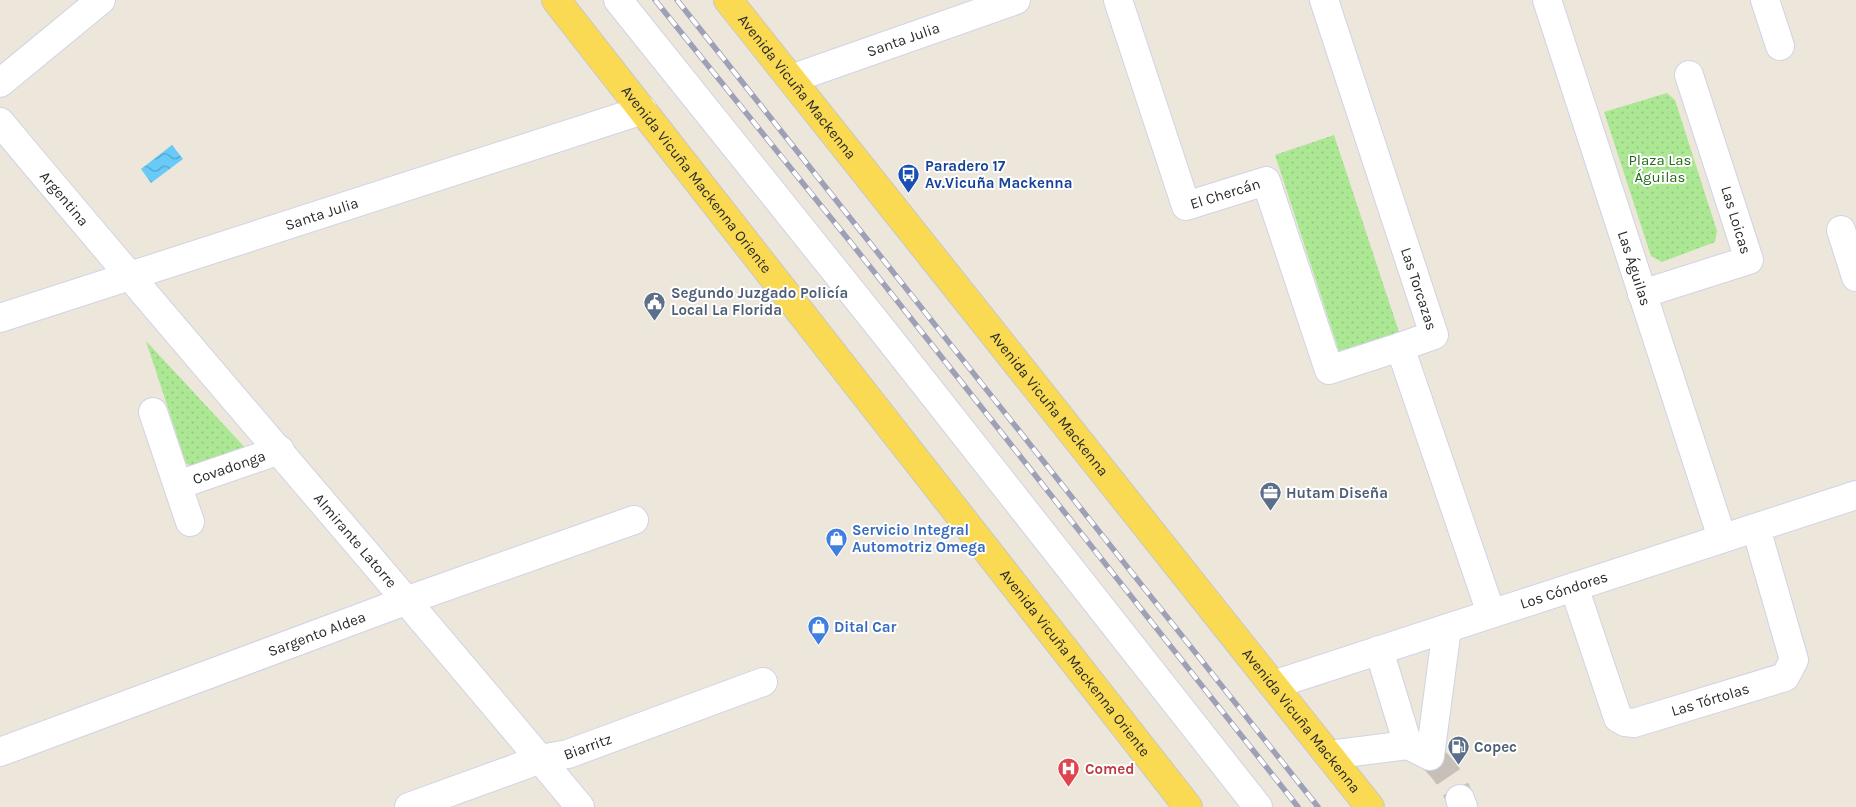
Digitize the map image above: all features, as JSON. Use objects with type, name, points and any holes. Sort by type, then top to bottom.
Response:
[{"type":"main road","name":"Avenida Vicuña Mackenna Oriente","points":[[556,0],[1188,807]]},
{"type":"main road","name":"Avenida Vicuña Mackenna","points":[[728,0],[1370,807]]},
{"type":"street","points":[[0,83],[101,0]]},
{"type":"street","points":[[618,0],[884,332],[1258,807]]},
{"type":"street","name":"Santa Julia","points":[[791,78],[1016,0]]},
{"type":"street","name":"El Chercán","points":[[1118,0],[1186,206],[1266,181],[1329,370],[1400,346]]},
{"type":"street","name":"Las Torcazas","points":[[1324,0],[1434,334],[1400,346]]},
{"type":"street","name":"Las Águilas","points":[[1547,0],[1722,538]]},
{"type":"street","points":[[1765,0],[1780,46]]},
{"type":"street","name":"Las Loicas","points":[[1642,294],[1749,260],[1689,75]]},
{"type":"street","name":"Santa Julia","points":[[0,318],[643,110]]},
{"type":"street","name":"Argentina","points":[[0,122],[129,276]]},
{"type":"street","points":[[1841,230],[1856,277]]},
{"type":"street","name":"Almirante Latorre","points":[[129,276],[408,600],[580,807]]},
{"type":"street","points":[[1400,346],[1491,613]]},
{"type":"street","name":"Covadonga","points":[[153,412],[190,522]]},
{"type":"street","name":"Covadonga","points":[[178,485],[280,450]]},
{"type":"street","name":"Los Cóndores","points":[[1273,685],[1856,495]]},
{"type":"street","name":"Sargento Aldea","points":[[0,752],[408,600],[634,520]]},
{"type":"street","name":"Las Tórtolas","points":[[1574,587],[1618,718],[1625,722],[1634,723],[1785,677],[1794,660],[1756,528]]},
{"type":"street","points":[[1329,755],[1408,745],[1430,756],[1447,628]]},
{"type":"street","points":[[1379,650],[1408,745]]},
{"type":"street","name":"Biarritz","points":[[409,807],[541,759],[568,754],[763,682]]},
{"type":"green space","name":"Plaza Las Águilas","points":[[1667,93],[1675,100],[1717,231],[1715,242],[1662,262],[1651,256],[1604,112]]},
{"type":"green space","points":[[1334,135],[1399,332],[1339,351],[1275,155]]},
{"type":"green space","points":[[146,341],[251,454],[199,472],[186,463]]},
{"type":"water","points":[[172,145],[183,159],[151,183],[141,169]]},
{"type":"tunnel","points":[[1430,756],[1448,776],[1460,799]]},
{"type":"railway","points":[[655,0],[852,244],[1298,807]]},
{"type":"railway","points":[[677,0],[1318,807]]},
{"type":"place","name":"Paradero 17 Av.Vicuña Mackenna","points":[[909,194]]},
{"type":"place","name":"Segundo Juzgado Policía Local La Florida","points":[[655,321]]},
{"type":"place","name":"Hutam Diseña","points":[[1270,512]]},
{"type":"place","name":"Servicio Integral Automotriz Omega","points":[[836,558]]},
{"type":"place","name":"Dital Car","points":[[818,646]]},
{"type":"place","name":"Copec","points":[[1458,766]]},
{"type":"place","name":"Comed","points":[[1069,788]]}]
